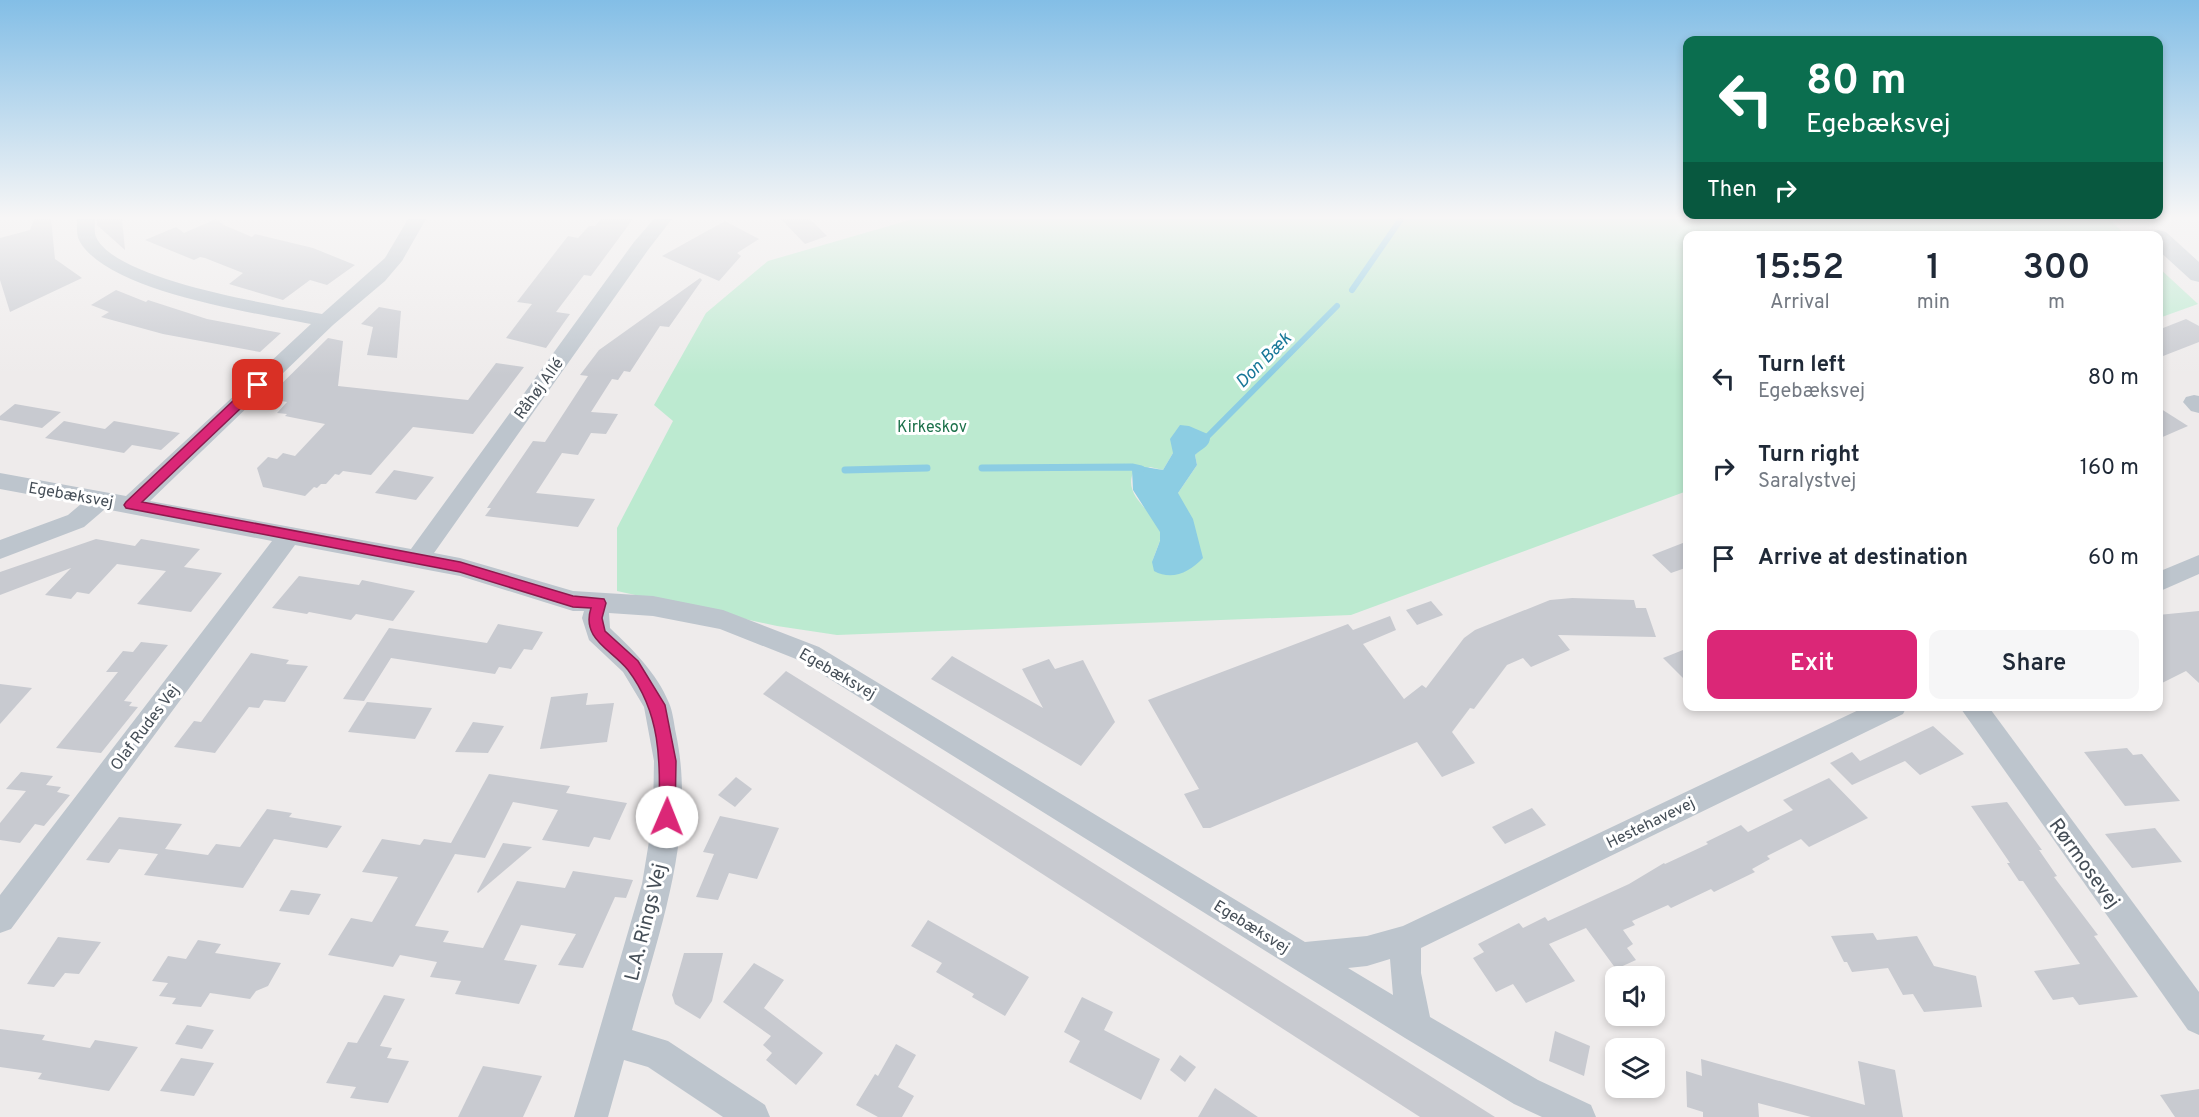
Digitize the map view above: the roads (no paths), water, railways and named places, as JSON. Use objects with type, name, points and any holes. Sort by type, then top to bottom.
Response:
[{"type":"street","points":[[130,271],[169,287],[326,321]]},
{"type":"street","points":[[131,505],[326,321],[384,271]]},
{"type":"street","name":"Råhøj Allé","points":[[417,559],[622,271]]},
{"type":"street","name":"Egebæksvej","points":[[0,481],[460,567],[573,601],[653,606],[723,620],[810,654],[1416,1027],[1526,1092],[1579,1117]]},
{"type":"street","points":[[0,550],[76,521],[101,500]]},
{"type":"street","name":"Olaf Rudes Vej","points":[[0,920],[289,535]]},
{"type":"street","points":[[2163,581],[2195,571]]},
{"type":"street","name":"L.A. Rings Vej","points":[[591,1117],[657,884],[667,817],[668,761],[657,705],[633,665],[598,633],[595,618],[599,603]]},
{"type":"street","name":"Hestehavevej","points":[[1302,957],[1367,951],[1407,939],[1884,711]]},
{"type":"street","name":"Rørmosevej","points":[[1976,711],[2199,1019]]},
{"type":"street","points":[[1407,939],[1404,979],[1416,1027]]},
{"type":"street","points":[[614,1041],[656,1053],[753,1117]]},
{"type":"water","points":[[1180,425],[1189,426],[1210,435],[1208,445],[1195,455],[1197,465],[1178,493],[1193,519],[1203,558],[1187,571],[1167,575],[1154,571],[1152,562],[1160,541],[1160,532],[1133,490],[1132,469],[1139,466],[1163,470],[1173,453],[1170,439]]},
{"type":"waterway","name":"Don Bæk","points":[[1352,290],[1365,271]]},
{"type":"waterway","name":"Don Bæk","points":[[1203,441],[1337,306]]},
{"type":"waterway","points":[[982,468],[1132,467],[1141,469]]},
{"type":"waterway","points":[[845,470],[927,468]]},
{"type":"park label","name":"Kirkeskov","points":[[932,426]]}]
